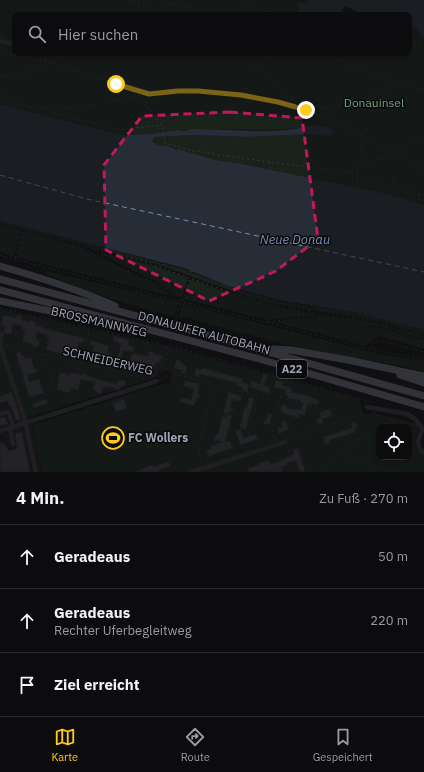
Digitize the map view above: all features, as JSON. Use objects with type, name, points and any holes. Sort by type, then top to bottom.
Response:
[{"type":"highway","points":[[0,266],[49,280],[90,295],[133,314]]},
{"type":"highway","name":"DONAUUFER AUTOBAHN","points":[[0,279],[258,348],[424,396]]},
{"type":"highway","name":"DONAUUFER AUTOBAHN","points":[[0,290],[256,358],[424,407]]},
{"type":"highway","points":[[0,301],[75,316],[115,320]]},
{"type":"highway","points":[[258,348],[291,350],[424,376]]},
{"type":"highway","points":[[385,369],[424,383]]},
{"type":"street","points":[[0,41],[12,43]]},
{"type":"street","points":[[2,334],[0,344],[25,423],[36,472]]},
{"type":"street","points":[[0,431],[158,381]]},
{"type":"street","points":[[367,407],[407,414],[414,419],[423,429],[420,434],[418,445],[424,453]]},
{"type":"street","points":[[0,414],[8,412],[12,427],[13,444]]},
{"type":"street","points":[[192,472],[285,442]]},
{"type":"path","points":[[129,0],[141,8]]},
{"type":"path","points":[[133,0],[154,12]]},
{"type":"path","points":[[160,0],[165,3],[195,9],[199,12]]},
{"type":"path","points":[[238,0],[256,9],[268,12]]},
{"type":"path","points":[[139,4],[141,12]]},
{"type":"path","points":[[246,12],[256,9]]},
{"type":"path","points":[[412,44],[424,45]]},
{"type":"path","points":[[0,52],[12,54]]},
{"type":"path","points":[[21,56],[52,63],[149,94]]},
{"type":"path","points":[[45,56],[45,61]]},
{"type":"path","points":[[0,77],[26,73],[52,63],[65,56]]},
{"type":"path","points":[[235,56],[246,64],[272,77],[299,108]]},
{"type":"path","points":[[265,56],[289,64],[297,63],[303,56]]},
{"type":"path","points":[[330,56],[396,83],[424,91]]},
{"type":"path","points":[[310,112],[367,97],[387,90],[396,83]]},
{"type":"path","points":[[0,100],[22,105],[66,109],[84,107],[138,95],[178,91],[209,91],[266,99],[310,112],[362,134],[424,171]]},
{"type":"path","points":[[4,95],[22,105]]},
{"type":"path","points":[[138,95],[141,101],[162,125],[163,138],[166,144],[172,144],[193,151],[269,161],[293,166],[346,172],[368,181],[424,195]]},
{"type":"path","points":[[44,108],[53,113],[114,130],[162,125]]},
{"type":"path","points":[[358,188],[358,173],[362,161],[362,134]]},
{"type":"path","points":[[394,153],[401,147],[424,140]]},
{"type":"path","points":[[346,172],[357,169],[364,162],[386,157],[391,151]]},
{"type":"path","points":[[269,161],[271,170]]},
{"type":"path","points":[[393,174],[393,187]]},
{"type":"path","points":[[419,194],[419,201],[424,202]]},
{"type":"path","points":[[0,224],[145,262],[238,295],[325,315],[367,320],[424,335]]},
{"type":"path","points":[[15,259],[22,230]]},
{"type":"path","points":[[94,248],[99,254],[109,260],[162,287],[170,293],[173,299]]},
{"type":"path","points":[[0,255],[267,322],[343,343],[424,359]]},
{"type":"path","points":[[158,381],[178,310],[190,277]]},
{"type":"path","points":[[310,312],[312,304]]},
{"type":"path","name":"BROSSMANNWEG","points":[[0,308],[166,346],[374,403]]},
{"type":"path","points":[[267,322],[325,315]]},
{"type":"path","points":[[69,409],[90,328]]},
{"type":"path","points":[[371,349],[374,342],[378,340],[424,352]]},
{"type":"path","name":"SCHNEIDERWEG","points":[[0,344],[158,381],[172,373],[214,386],[279,402]]},
{"type":"path","points":[[161,372],[160,370],[166,346]]},
{"type":"path","points":[[43,354],[56,393]]},
{"type":"path","points":[[277,445],[272,428],[286,378]]},
{"type":"path","points":[[201,469],[199,447],[214,386]]},
{"type":"path","points":[[248,434],[258,397]]},
{"type":"path","points":[[280,398],[325,410]]},
{"type":"path","points":[[295,472],[285,442],[296,436],[364,414]]},
{"type":"path","points":[[384,424],[388,422],[394,424]]},
{"type":"path","points":[[319,472],[339,452],[376,429]]},
{"type":"path","points":[[412,430],[420,434]]},
{"type":"path","points":[[339,452],[392,472]]},
{"type":"highlighted area","points":[[230,112],[302,118],[318,239],[276,271],[209,301],[106,250],[104,165],[142,116]]},
{"type":"shaded area","points":[[16,391],[27,418],[30,416],[42,472],[0,472],[0,396]]},
{"type":"green space","name":"Donauinsel","points":[[0,0],[308,0],[308,3],[298,3],[298,12],[12,12],[12,56],[412,56],[412,27],[416,27],[419,30],[420,36],[424,37],[424,205],[388,194],[238,163],[216,160],[178,149],[176,150],[171,147],[158,145],[152,141],[155,137],[197,135],[246,137],[321,134],[302,128],[269,130],[191,129],[185,131],[177,130],[152,134],[122,135],[0,104]]},
{"type":"green space","points":[[0,221],[184,269],[227,286],[284,302],[310,306],[310,310],[275,304],[246,296],[156,264],[0,223]]},
{"type":"green space","points":[[0,225],[21,231],[14,257],[0,252]]},
{"type":"green space","points":[[23,231],[82,247],[155,284],[169,294],[158,293],[16,257]]},
{"type":"green space","points":[[101,252],[154,266],[188,278],[182,298],[176,296],[158,283],[102,255],[100,253]]},
{"type":"green space","points":[[46,271],[179,302],[174,316],[109,298],[45,274]]},
{"type":"green space","points":[[190,279],[253,300],[317,314],[268,320],[184,299]]},
{"type":"green space","points":[[182,303],[383,355],[424,361],[424,372],[406,367],[303,349],[179,316]]},
{"type":"green space","points":[[312,306],[353,312],[424,330],[424,334],[372,320],[311,310]]},
{"type":"green space","points":[[0,309],[165,346],[359,399],[364,415],[376,411],[377,414],[417,424],[419,428],[416,436],[416,443],[418,449],[424,455],[424,472],[42,472],[32,425],[159,385],[171,383],[172,372],[160,369],[157,377],[27,418],[16,391],[0,396]]},
{"type":"green space","points":[[326,316],[367,321],[424,336],[424,339],[377,326],[351,326],[377,327],[424,340],[424,349],[379,336],[365,346],[276,322]]},
{"type":"water","points":[[308,0],[424,0],[424,37],[420,36],[418,30],[412,27],[412,12],[357,12],[346,6],[342,12],[298,12],[298,3],[308,3]]},
{"type":"water","name":"Neue Donau","points":[[0,104],[122,135],[152,134],[177,130],[185,131],[191,129],[268,131],[314,126],[329,128],[333,131],[333,134],[330,136],[309,134],[246,137],[197,135],[155,137],[152,141],[158,145],[216,160],[238,163],[388,194],[424,205],[424,330],[353,312],[284,301],[228,286],[184,268],[0,221]]},
{"type":"building","points":[[3,315],[16,318],[17,315],[22,316],[21,320],[36,322],[35,325],[42,328],[84,338],[83,343],[79,342],[77,354],[72,352],[71,356],[46,350],[49,338],[46,337],[47,335],[37,332],[36,340],[40,341],[38,347],[32,346],[32,344],[22,342],[25,331],[23,330],[22,326],[13,324],[11,334],[5,333],[5,326],[1,325]]},
{"type":"building","points":[[114,336],[129,340],[128,345],[134,347],[133,352],[123,351],[121,359],[123,360],[121,364],[114,362],[113,364],[90,357],[94,346],[90,345],[91,340],[109,346],[107,353],[111,354],[110,357],[117,359],[121,344],[113,341]]},
{"type":"building","points":[[149,351],[162,356],[160,362],[155,363],[153,377],[147,376],[148,369],[140,367],[137,373],[123,370],[125,363],[129,364],[132,353],[148,356]]},
{"type":"building","points":[[21,352],[25,359],[31,357],[34,369],[36,368],[37,372],[27,375],[29,382],[39,379],[44,393],[29,397],[16,353]]},
{"type":"building","points":[[178,359],[187,368],[185,374],[180,373],[181,370],[174,369]]},
{"type":"building","points":[[196,368],[202,370],[203,368],[243,379],[242,382],[249,384],[247,392],[242,390],[243,388],[236,386],[237,383],[200,374],[199,377],[196,376],[194,375]]},
{"type":"building","points":[[60,372],[70,375],[70,372],[82,375],[83,373],[87,374],[87,376],[117,384],[118,380],[126,381],[125,386],[121,386],[120,389],[114,390],[115,388],[105,386],[104,389],[102,389],[101,394],[95,392],[96,390],[93,390],[95,382],[81,379],[78,390],[71,388],[70,393],[57,389]]},
{"type":"building","points":[[263,374],[268,375],[264,385],[270,388],[269,394],[250,387],[251,381],[260,384]]},
{"type":"building","points":[[276,380],[283,382],[282,385],[292,388],[291,392],[310,396],[319,400],[317,405],[310,403],[310,405],[308,404],[304,416],[299,414],[298,418],[282,413],[280,410],[282,404],[286,405],[286,407],[301,410],[303,403],[300,402],[300,400],[287,398],[288,396],[285,395],[286,390],[274,387]]},
{"type":"building","points":[[185,381],[200,384],[198,393],[200,393],[199,398],[197,398],[194,406],[180,402],[181,397],[191,400],[194,389],[183,386]]},
{"type":"building","points":[[12,392],[21,420],[16,421],[11,406],[9,407],[8,401],[0,403],[0,396]]},
{"type":"building","points":[[228,392],[242,396],[240,401],[232,400],[230,408],[235,410],[225,414],[232,416],[225,442],[230,441],[233,448],[208,457],[206,450],[211,449],[210,446],[223,442],[214,440],[216,434],[218,435],[222,416],[226,418],[223,410],[225,408]]},
{"type":"building","points":[[249,397],[254,399],[246,430],[240,428],[243,413],[245,407],[247,407]]},
{"type":"building","points":[[47,399],[48,403],[33,408],[32,404]]},
{"type":"building","points":[[124,399],[127,408],[116,412],[113,403]]},
{"type":"building","points":[[330,409],[332,416],[322,419],[324,423],[317,424],[316,419],[321,417],[319,412]]},
{"type":"building","points":[[268,413],[272,414],[270,424],[263,424],[264,421],[266,421]]},
{"type":"building","points":[[5,417],[8,424],[0,426],[0,418]]},
{"type":"building","points":[[282,421],[286,421],[289,429],[279,434],[277,428],[281,427]]},
{"type":"building","points":[[356,422],[358,428],[355,429],[354,433],[329,440],[330,443],[325,444],[323,437],[352,428],[351,423]]},
{"type":"building","points":[[241,429],[243,438],[256,434],[258,439],[241,445],[235,431]]},
{"type":"building","points":[[22,432],[30,472],[0,472],[0,443],[5,445],[9,451],[17,449],[15,433]]},
{"type":"building","points":[[298,448],[305,471],[300,472],[296,461],[287,462],[288,465],[281,467],[283,472],[249,472],[248,468],[258,465],[258,463],[270,461],[271,464],[292,456],[294,454],[293,450]]},
{"type":"building","points":[[169,462],[171,466],[158,470],[159,472],[134,472],[152,465],[153,467]]},
{"type":"ferry route","points":[[0,175],[87,199],[424,272]]},
{"type":"place","name":"FC Wollers","points":[[113,438]]},
{"type":"route","points":[[116,84],[137,89],[149,94],[178,91],[209,91],[241,95],[266,99],[306,110]]}]
